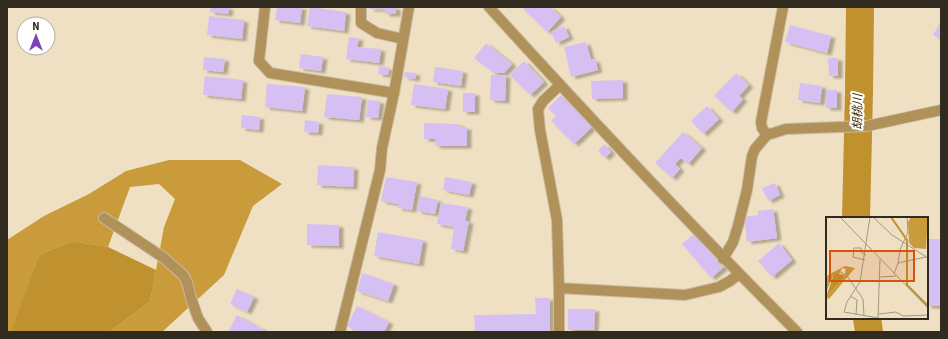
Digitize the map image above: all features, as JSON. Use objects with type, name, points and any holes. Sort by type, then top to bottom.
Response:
[{"type":"street","points":[[265,7],[258,61],[270,73],[394,93]]},
{"type":"street","points":[[360,7],[361,22],[377,34],[403,39]]},
{"type":"street","points":[[340,332],[380,170],[382,148],[394,93],[409,7]]},
{"type":"street","points":[[489,7],[560,85],[724,259],[797,332]]},
{"type":"street","points":[[767,135],[762,128],[761,122],[783,7]]},
{"type":"street","points":[[559,332],[560,288],[557,220],[540,130],[538,109],[560,85]]},
{"type":"street","points":[[724,259],[733,242],[738,226],[747,190],[752,156],[755,149],[767,135],[786,129],[866,126],[941,110]]},
{"type":"street","points":[[104,218],[164,258],[183,275],[187,282],[190,298],[198,318],[207,332]]},
{"type":"street","points":[[560,288],[685,295],[719,287],[739,274]]},
{"type":"shaded area","points":[[169,160],[240,160],[282,184],[253,206],[224,275],[162,332],[109,332],[150,302],[164,227],[175,199],[159,184],[130,187],[108,247],[72,241],[39,255],[14,327],[11,332],[7,332],[7,240],[44,216],[89,194],[126,171]]},
{"type":"shaded area","points":[[72,241],[108,247],[156,270],[150,302],[109,332],[11,332],[39,255]]},
{"type":"building","points":[[211,7],[229,7],[228,14],[210,12]]},
{"type":"building","points":[[277,7],[302,7],[300,23],[275,20]]},
{"type":"building","points":[[310,7],[346,12],[344,31],[307,26]]},
{"type":"building","points":[[369,7],[396,7],[396,14],[385,14],[385,9],[370,9]]},
{"type":"building","points":[[525,7],[550,7],[561,17],[547,32],[523,9]]},
{"type":"building","points":[[209,16],[244,20],[242,39],[207,35]]},
{"type":"building","points":[[941,21],[941,40],[933,35]]},
{"type":"building","points":[[790,25],[831,36],[827,53],[785,42]]},
{"type":"building","points":[[564,26],[569,37],[556,43],[551,32]]},
{"type":"building","points":[[349,37],[359,38],[357,47],[381,49],[379,63],[346,59]]},
{"type":"building","points":[[586,42],[591,60],[595,59],[598,70],[571,77],[564,47]]},
{"type":"building","points":[[486,43],[512,64],[504,73],[494,73],[474,58]]},
{"type":"building","points":[[301,54],[323,57],[321,71],[299,68]]},
{"type":"building","points":[[204,57],[225,59],[223,72],[203,70]]},
{"type":"building","points":[[828,58],[838,58],[838,76],[829,76]]},
{"type":"building","points":[[524,61],[544,82],[530,95],[510,75]]},
{"type":"building","points":[[379,66],[389,68],[388,75],[378,74]]},
{"type":"building","points":[[435,67],[463,71],[461,86],[433,82]]},
{"type":"building","points":[[405,72],[416,73],[415,79],[404,77]]},
{"type":"building","points":[[736,73],[749,85],[739,96],[743,99],[732,112],[714,96]]},
{"type":"building","points":[[491,75],[506,75],[505,101],[490,100]]},
{"type":"building","points":[[205,76],[243,80],[241,99],[203,95]]},
{"type":"building","points":[[623,80],[623,98],[592,99],[591,81]]},
{"type":"building","points":[[800,83],[822,86],[820,103],[798,100]]},
{"type":"building","points":[[267,84],[305,87],[302,111],[265,107]]},
{"type":"building","points":[[414,84],[448,89],[445,109],[411,105]]},
{"type":"building","points":[[826,90],[837,90],[837,108],[826,108]]},
{"type":"building","points":[[463,93],[475,93],[475,112],[463,112]]},
{"type":"building","points":[[327,94],[362,97],[359,120],[324,117]]},
{"type":"building","points":[[561,95],[592,127],[574,144],[551,121],[556,116],[548,108]]},
{"type":"building","points":[[368,100],[380,101],[378,118],[366,117]]},
{"type":"building","points":[[707,106],[719,119],[703,134],[691,121]]},
{"type":"building","points":[[242,115],[260,117],[259,130],[241,128]]},
{"type":"building","points":[[305,120],[319,122],[318,133],[304,132]]},
{"type":"building","points":[[424,123],[460,124],[460,127],[467,127],[467,146],[435,146],[436,139],[424,139]]},
{"type":"building","points":[[683,132],[702,148],[688,164],[681,158],[675,164],[680,169],[672,178],[655,163]]},
{"type":"building","points":[[604,144],[611,152],[605,158],[598,151]]},
{"type":"building","points":[[318,165],[354,167],[353,187],[317,185]]},
{"type":"building","points":[[386,177],[417,182],[412,210],[398,208],[398,204],[381,201]]},
{"type":"building","points":[[445,177],[472,182],[469,195],[443,190]]},
{"type":"building","points":[[775,183],[780,195],[768,201],[762,188]]},
{"type":"building","points":[[420,196],[438,200],[435,214],[417,211]]},
{"type":"building","points":[[441,203],[468,207],[465,221],[469,221],[463,251],[451,249],[454,227],[437,224]]},
{"type":"building","points":[[773,209],[777,238],[747,242],[744,217],[758,215],[758,211]]},
{"type":"building","points":[[307,224],[339,225],[339,246],[307,245]]},
{"type":"building","points":[[378,232],[423,240],[419,264],[374,256]]},
{"type":"building","points":[[695,233],[725,266],[711,278],[682,244]]},
{"type":"building","points":[[928,239],[941,239],[941,306],[928,306]]},
{"type":"building","points":[[779,243],[792,260],[772,277],[758,261]]},
{"type":"building","points":[[362,273],[394,284],[388,301],[357,291]]},
{"type":"building","points":[[237,289],[254,297],[247,312],[230,304]]},
{"type":"building","points":[[535,298],[550,298],[550,332],[475,332],[474,315],[536,314]]},
{"type":"building","points":[[357,306],[389,322],[384,332],[359,332],[347,326]]},
{"type":"building","points":[[568,309],[595,309],[594,330],[568,330]]},
{"type":"building","points":[[237,315],[264,330],[263,332],[228,332]]},
{"type":"waterway","name":"胡桃川","points":[[856,217],[860,7]]},
{"type":"waterway","name":"胡桃川","points":[[867,319],[869,332]]}]
